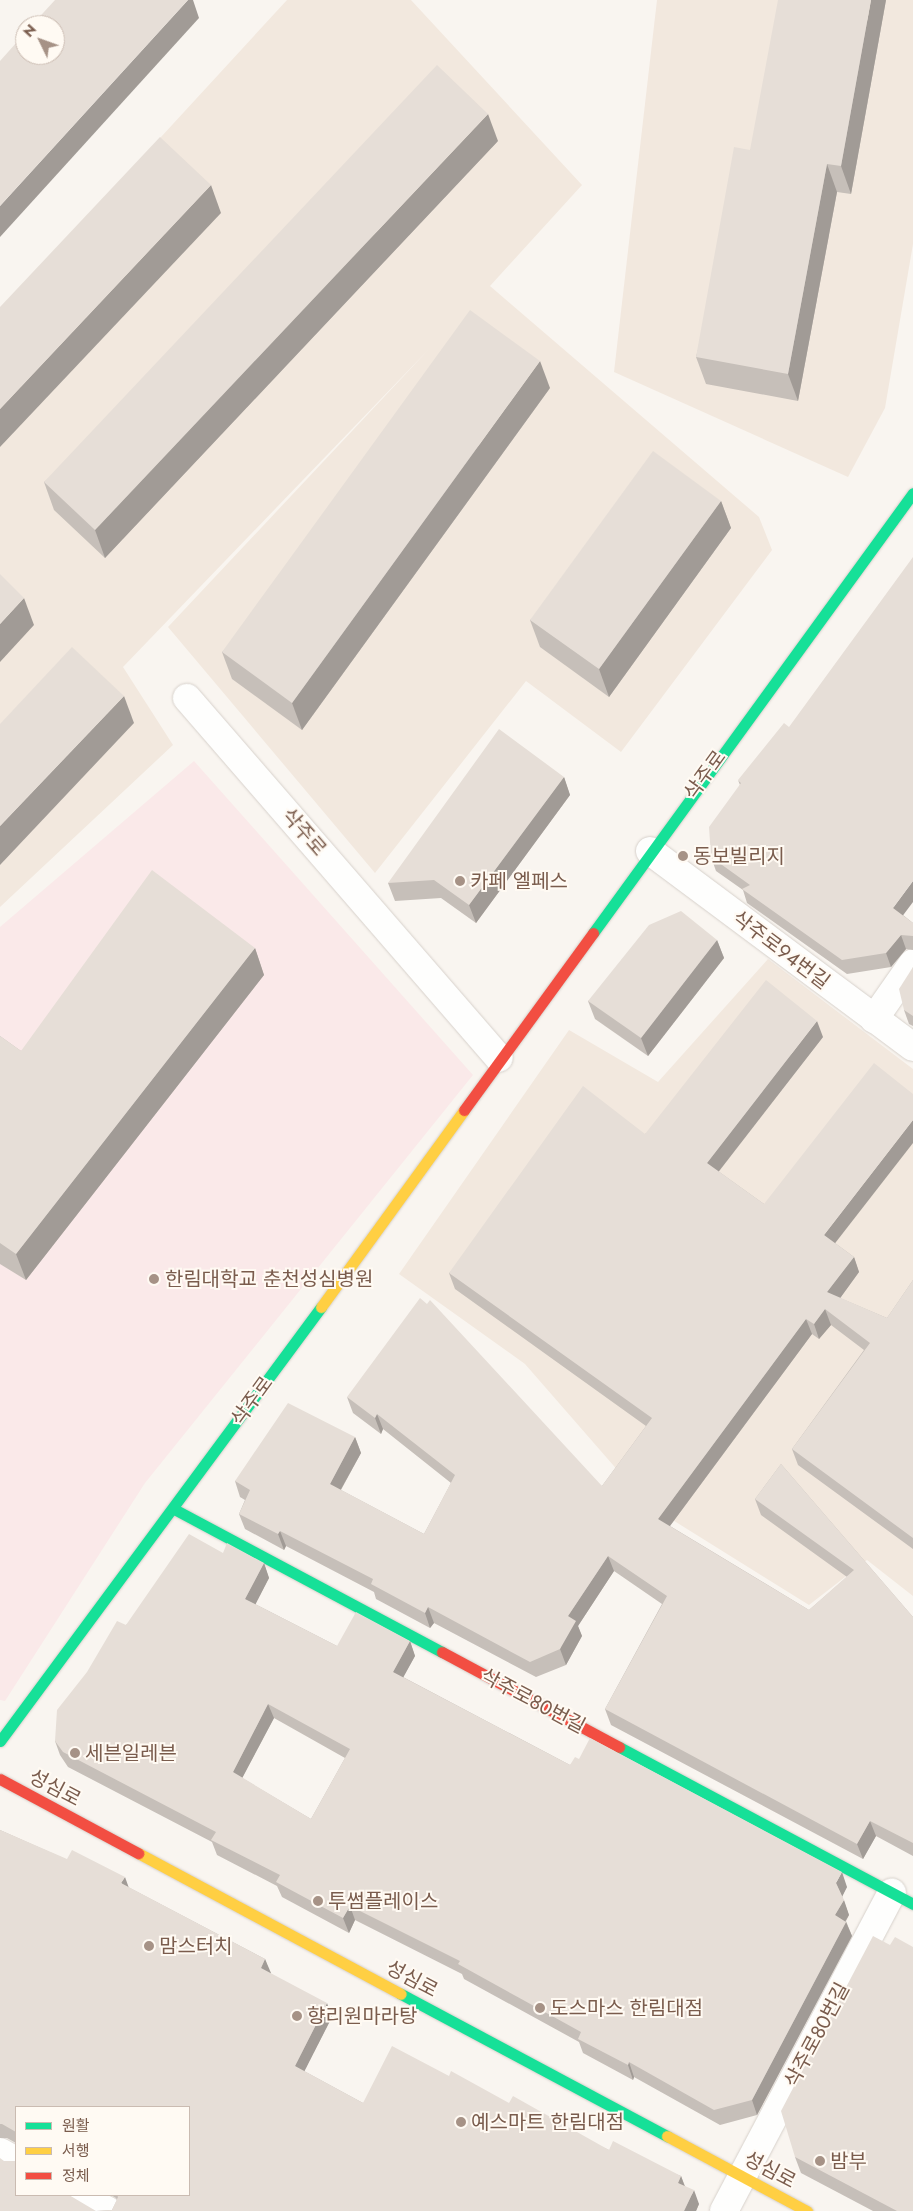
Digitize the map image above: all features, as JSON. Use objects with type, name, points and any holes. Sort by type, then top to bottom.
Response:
[{"type":"street","name":"삭주로","points":[[0,1741],[174,1509],[499,1058],[913,493]]},
{"type":"street","name":"삭주로","points":[[186,698],[499,1058]]},
{"type":"street","name":"삭주로94번길","points":[[650,852],[913,1048]]},
{"type":"street","points":[[874,1019],[913,963]]},
{"type":"street","name":"삭주로80번길","points":[[174,1509],[902,1899],[742,2176],[724,2211]]},
{"type":"street","name":"성심로","points":[[0,1779],[807,2211]]},
{"type":"street","points":[[0,2152],[15,2160]]},
{"type":"street","points":[[80,2196],[108,2211]]},
{"type":"shaded area","points":[[287,0],[411,0],[582,185],[490,286],[759,517],[772,550],[621,752],[526,681],[375,873],[168,627],[430,348],[123,667],[173,745],[0,907],[0,312]]},
{"type":"shaded area","points":[[657,0],[913,0],[913,244],[885,408],[848,477],[614,372]]},
{"type":"shaded area","name":"한림대학교 춘천성심병원","points":[[194,761],[473,1075],[145,1483],[5,1701],[0,1700],[0,927]]},
{"type":"shaded area","points":[[768,959],[913,1069],[913,1596],[867,1560],[809,1605],[647,1504],[525,1364],[399,1274],[569,1030],[658,1082]]},
{"type":"building","points":[[55,0],[188,0],[0,206],[0,61],[15,44],[15,65],[65,65],[65,15],[41,15]]},
{"type":"building","points":[[778,0],[871,0],[841,166],[827,164],[788,374],[696,357],[734,147],[750,150]]},
{"type":"building","points":[[437,65],[488,114],[95,530],[44,482]]},
{"type":"building","points":[[160,137],[211,185],[0,409],[0,307]]},
{"type":"building","points":[[470,310],[540,361],[292,703],[222,652]]},
{"type":"building","points":[[653,451],[721,501],[599,669],[530,620]]},
{"type":"building","points":[[913,557],[913,881],[893,908],[913,923],[913,936],[901,935],[886,953],[842,960],[742,889],[750,885],[711,857],[709,827],[741,783],[738,780],[784,723],[789,727]]},
{"type":"building","points":[[0,574],[24,598],[0,624]]},
{"type":"building","points":[[72,647],[124,696],[0,826],[0,724]]},
{"type":"building","points":[[499,729],[564,777],[469,905],[434,880],[388,883]]},
{"type":"building","points":[[152,870],[255,948],[16,1254],[0,1243],[0,1036],[21,1051]]},
{"type":"building","points":[[681,911],[717,940],[641,1038],[588,1001],[649,925]]},
{"type":"building","points":[[913,967],[913,1016],[904,1010],[899,989]]},
{"type":"building","points":[[766,980],[817,1021],[707,1163],[764,1204],[874,1063],[913,1094],[913,1120],[824,1235],[854,1257],[827,1292],[887,1318],[913,1280],[913,1538],[792,1449],[870,1343],[825,1309],[814,1324],[806,1319],[658,1519],[809,1610],[854,1570],[755,1499],[781,1464],[913,1617],[913,1843],[870,1821],[857,1844],[605,1709],[667,1596],[608,1556],[568,1616],[576,1621],[560,1649],[530,1662],[428,1607],[425,1613],[371,1584],[373,1579],[280,1531],[278,1534],[239,1514],[250,1490],[235,1481],[288,1403],[355,1437],[330,1484],[424,1534],[455,1475],[377,1414],[375,1418],[347,1397],[420,1298],[427,1304],[430,1300],[602,1486],[652,1418],[449,1273],[583,1086],[645,1134]]},
{"type":"building","points":[[189,1534],[223,1553],[227,1543],[264,1563],[245,1599],[337,1646],[356,1612],[410,1641],[393,1672],[570,1765],[575,1757],[579,1759],[590,1738],[842,1872],[836,1883],[844,1900],[835,1915],[846,1922],[752,2100],[714,2110],[629,2062],[628,2065],[578,2039],[581,2032],[458,1964],[460,1961],[350,1906],[343,1918],[276,1882],[280,1875],[211,1840],[216,1832],[63,1752],[55,1741],[57,1710],[87,1672],[117,1621],[126,1625]],"holes":[[[268,1704],[350,1749],[311,1819],[233,1772]]]},
{"type":"building","points":[[0,1830],[67,1859],[72,1850],[125,1877],[121,1883],[265,1959],[261,1968],[327,2003],[295,2066],[363,2103],[392,2046],[449,2076],[451,2071],[509,2103],[513,2096],[609,2150],[613,2141],[681,2176],[678,2183],[694,2190],[684,2211],[96,2211],[112,2210],[118,2196],[190,2196],[190,2106],[15,2106],[15,2131],[0,2124]]},
{"type":"building","points":[[873,1936],[890,1945],[895,1937],[913,1947],[913,2211],[897,2211],[795,2157],[781,2111]]},
{"type":"building","points":[[0,2158],[4,2161],[15,2161],[15,2196],[71,2196],[96,2211],[0,2211]]},
{"type":"traffic: fast","points":[[593,933],[913,493]]},
{"type":"traffic: fast","points":[[0,1741],[321,1307]]},
{"type":"traffic: fast","points":[[174,1509],[442,1652]]},
{"type":"traffic: fast","points":[[619,1747],[913,1904]]},
{"type":"traffic: fast","points":[[401,1994],[667,2136]]},
{"type":"traffic: slow","points":[[321,1307],[464,1110]]},
{"type":"traffic: slow","points":[[138,1853],[401,1994]]},
{"type":"traffic: slow","points":[[667,2136],[807,2211]]},
{"type":"traffic: jam","points":[[464,1110],[593,933]]},
{"type":"traffic: jam","points":[[442,1652],[619,1747]]},
{"type":"traffic: jam","points":[[0,1779],[138,1853]]},
{"type":"place","name":"동보빌리지","points":[[683,856]]},
{"type":"place","name":"카페 엘페스","points":[[460,881]]},
{"type":"place","name":"한림대학교 춘천성심병원","points":[[154,1279]]},
{"type":"place","name":"세븐일레븐","points":[[75,1753]]},
{"type":"place","name":"투썸플레이스","points":[[318,1901]]},
{"type":"place","name":"맘스터치","points":[[149,1946]]},
{"type":"place","name":"도스마스 한림대점","points":[[540,2008]]},
{"type":"place","name":"향리원마라탕","points":[[297,2016]]},
{"type":"place","name":"예스마트 한림대점","points":[[461,2122]]},
{"type":"place","name":"밤부","points":[[820,2161]]}]
